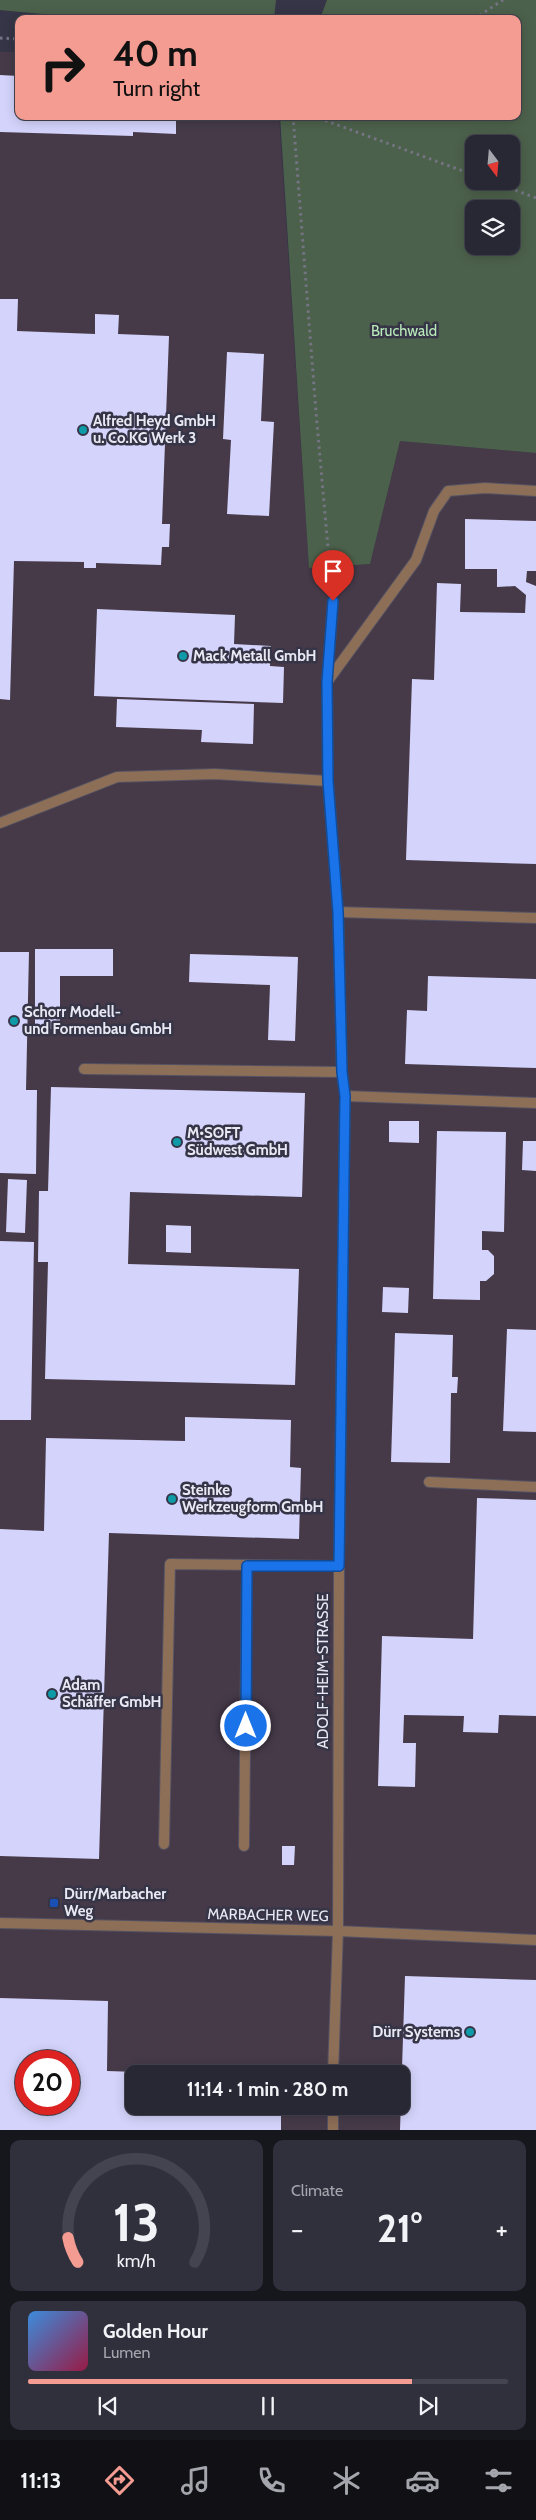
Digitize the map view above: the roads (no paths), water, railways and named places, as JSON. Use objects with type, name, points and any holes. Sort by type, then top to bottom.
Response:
[{"type":"street","points":[[327,682],[416,560],[434,511],[448,491],[485,488],[536,491]]},
{"type":"street","name":"ADOLF-HEIM-STRASSE","points":[[333,601],[327,682],[328,781],[338,912],[342,1072],[345,1096],[339,1566],[338,1931],[333,2065]]},
{"type":"street","points":[[0,823],[117,777],[215,774],[328,781]]},
{"type":"street","points":[[338,912],[536,918]]},
{"type":"street","points":[[84,1069],[342,1072]]},
{"type":"street","points":[[345,1096],[536,1103]]},
{"type":"street","points":[[429,1482],[536,1486]]},
{"type":"street","points":[[164,1844],[170,1564],[339,1566]]},
{"type":"street","points":[[244,1846],[247,1566]]},
{"type":"street","name":"MARBACHER WEG","points":[[0,1924],[338,1931],[536,1940]]},
{"type":"street","points":[[333,2115],[334,2130]]},
{"type":"place","name":"Alfred Heyd GmbH u. Co.KG Werk 3","points":[[83,430]]},
{"type":"place","name":"Mack Metall GmbH","points":[[183,656]]},
{"type":"place","name":"Schorr Modell- und Formenbau GmbH","points":[[14,1021]]},
{"type":"place","name":"M•SOFT Südwest GmbH","points":[[177,1142]]},
{"type":"place","name":"Steinke Werkzeugform GmbH","points":[[172,1499]]},
{"type":"place","name":"Adam Schäffer GmbH","points":[[52,1694]]},
{"type":"place","name":"Dürr/Marbacher Weg","points":[[54,1903]]},
{"type":"place","name":"Dürr Systems","points":[[470,2032]]},
{"type":"park label","name":"Bruchwald","points":[[404,331]]}]
